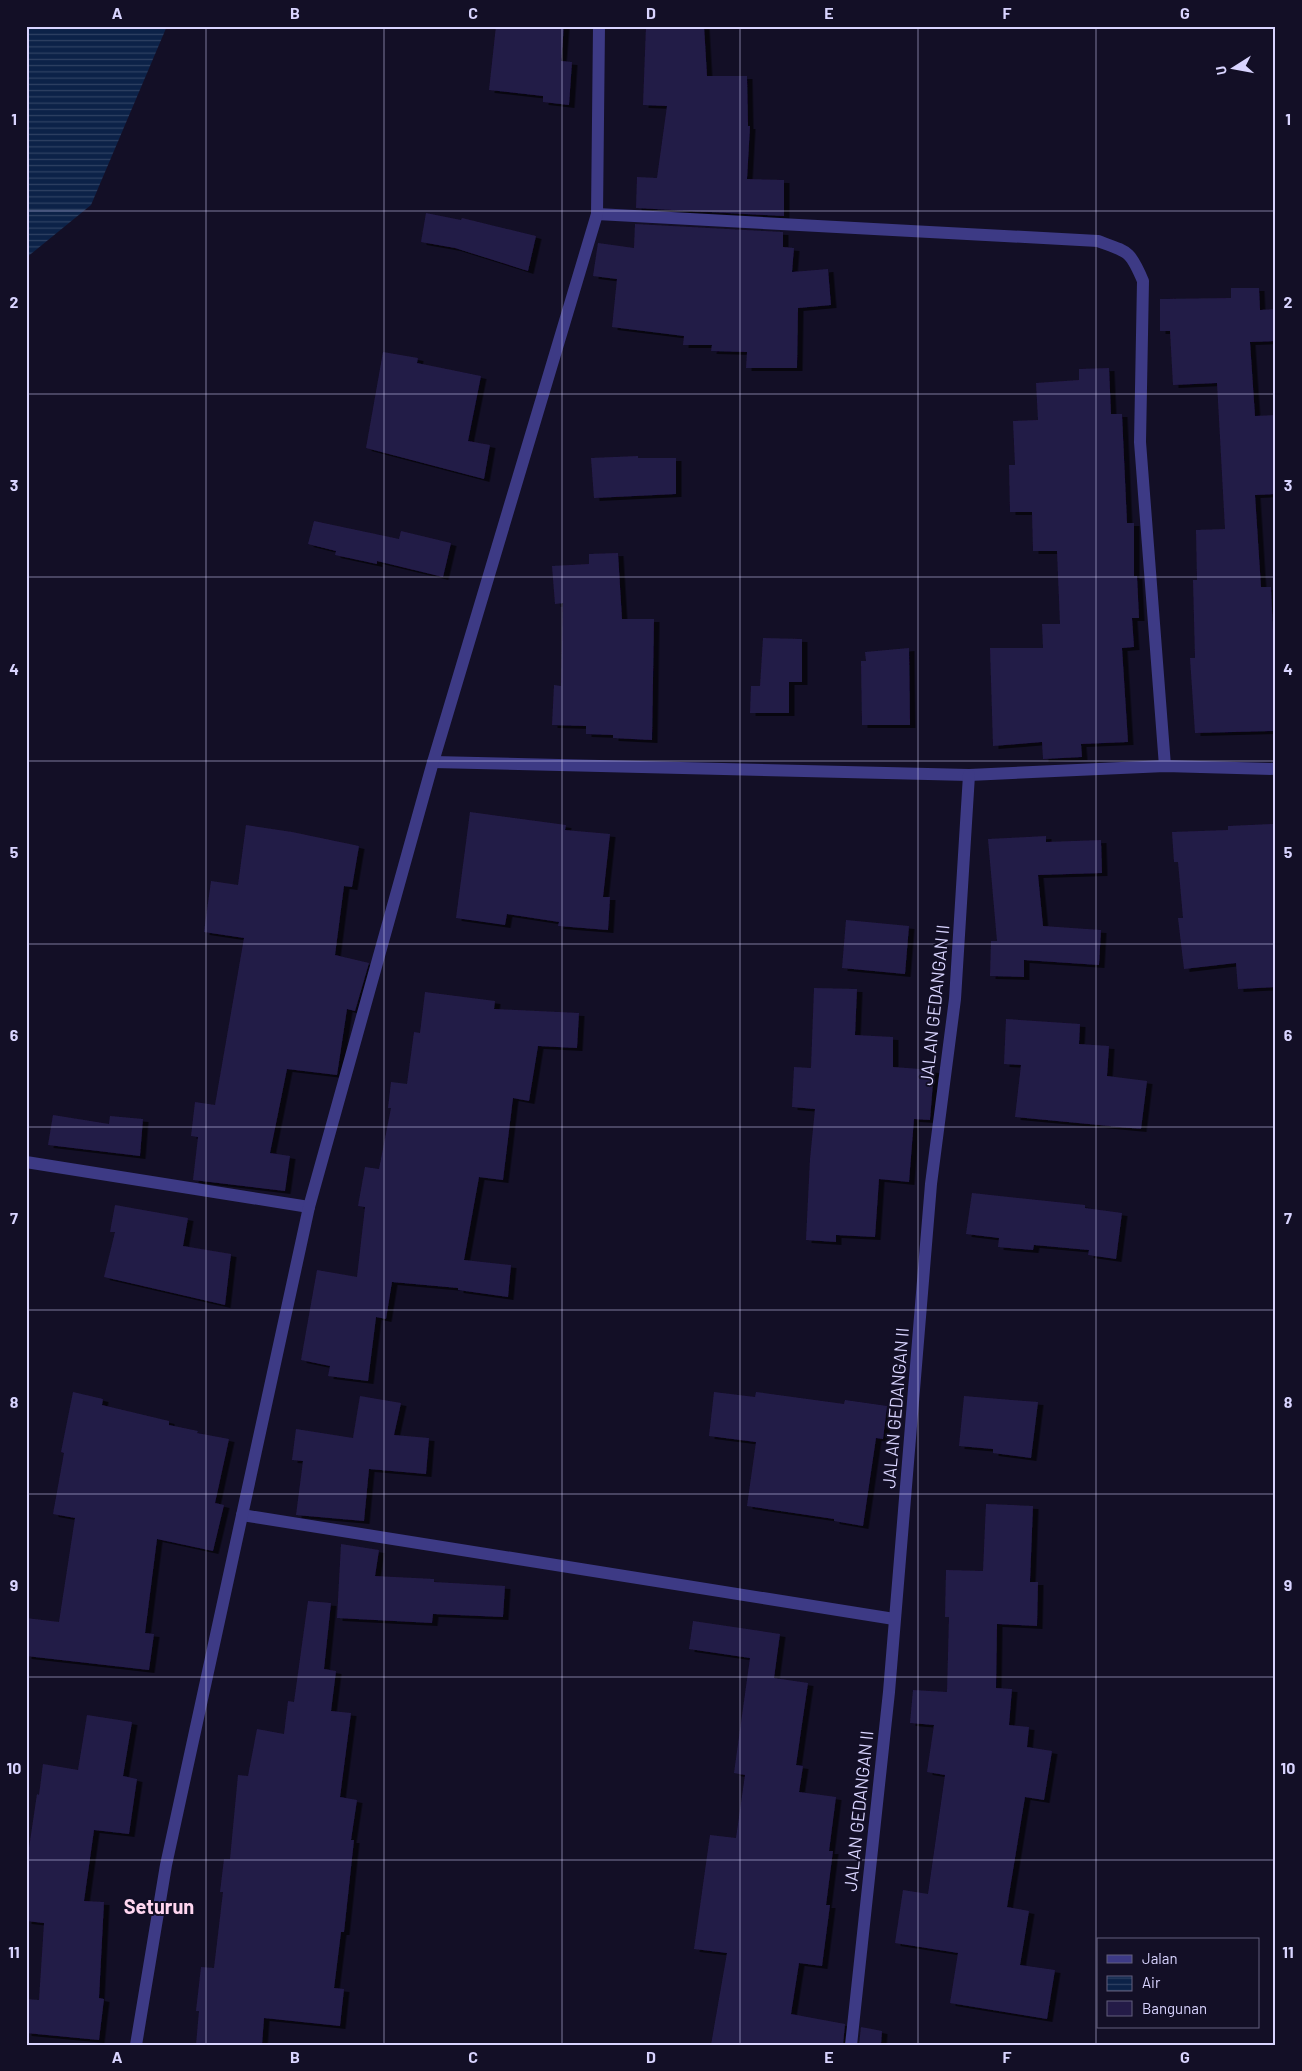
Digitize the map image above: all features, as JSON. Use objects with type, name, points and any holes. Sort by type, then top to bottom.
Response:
[{"type":"street","points":[[136,2045],[166,1865],[309,1207],[434,762],[597,214],[599,26]]},
{"type":"street","points":[[597,214],[1098,240],[1120,249],[1133,258],[1142,281],[1140,442],[1165,766]]},
{"type":"street","points":[[434,762],[970,775],[1165,766],[1276,770]]},
{"type":"street","name":"JALAN GEDANGAN II","points":[[851,2045],[894,1619],[931,1184],[955,999],[970,775]]},
{"type":"street","points":[[26,1162],[111,1178],[309,1207]]},
{"type":"street","points":[[242,1515],[894,1619]]},
{"type":"water","points":[[26,26],[167,26],[91,205],[26,258]]},
{"type":"building","points":[[496,26],[564,26],[561,61],[572,62],[569,105],[543,102],[543,96],[489,90]]},
{"type":"building","points":[[646,26],[704,26],[707,76],[747,76],[748,126],[750,126],[747,179],[784,180],[784,216],[636,208],[637,177],[657,178],[667,106],[643,105]]},
{"type":"building","points":[[426,213],[461,220],[462,218],[536,236],[528,271],[455,248],[421,242]]},
{"type":"building","points":[[635,224],[783,232],[783,247],[794,248],[792,272],[828,269],[831,305],[798,308],[797,368],[746,368],[747,352],[711,351],[712,345],[683,345],[684,336],[612,327],[617,279],[593,276],[598,243],[634,248]]},
{"type":"building","points":[[1231,288],[1259,288],[1260,310],[1276,309],[1276,341],[1250,342],[1255,416],[1276,415],[1276,494],[1255,495],[1261,587],[1271,587],[1274,653],[1276,653],[1276,731],[1195,733],[1190,658],[1195,658],[1193,580],[1197,580],[1196,530],[1225,529],[1217,383],[1173,385],[1170,331],[1160,331],[1160,299],[1231,298]]},
{"type":"building","points":[[383,352],[418,358],[417,363],[481,376],[468,441],[490,445],[484,479],[366,448]]},
{"type":"building","points":[[1109,368],[1111,414],[1122,414],[1127,523],[1134,523],[1134,576],[1137,576],[1139,618],[1132,618],[1134,647],[1122,648],[1128,742],[1081,744],[1082,757],[1043,759],[1042,742],[993,746],[990,648],[1043,648],[1042,624],[1060,624],[1057,551],[1033,551],[1032,512],[1010,512],[1009,465],[1015,465],[1013,421],[1038,420],[1036,383],[1079,380],[1079,369]]},
{"type":"building","points":[[638,456],[638,458],[676,458],[676,494],[594,498],[591,458]]},
{"type":"building","points":[[314,521],[399,539],[401,531],[451,543],[443,577],[377,561],[377,564],[335,555],[336,551],[308,544]]},
{"type":"building","points":[[618,553],[622,619],[654,619],[652,740],[613,738],[613,735],[586,734],[586,726],[552,725],[554,685],[561,686],[563,603],[555,604],[552,566],[589,564],[589,554]]},
{"type":"building","points":[[763,638],[802,639],[802,682],[789,682],[789,713],[750,713],[751,686],[760,686]]},
{"type":"building","points":[[909,648],[910,725],[862,725],[861,661],[866,661],[865,652]]},
{"type":"building","points":[[470,812],[566,825],[565,830],[610,834],[603,897],[610,897],[608,930],[558,926],[559,922],[507,914],[505,925],[456,918]]},
{"type":"building","points":[[1274,824],[1276,987],[1238,989],[1236,963],[1184,969],[1178,918],[1183,918],[1178,862],[1174,862],[1172,832],[1228,830],[1228,826]]},
{"type":"building","points":[[246,825],[292,832],[359,846],[352,887],[344,886],[335,955],[369,963],[355,1011],[347,1009],[337,1075],[287,1069],[270,1153],[290,1156],[285,1191],[193,1180],[198,1137],[191,1136],[195,1102],[215,1105],[244,938],[204,932],[211,881],[238,885]]},
{"type":"building","points":[[1046,836],[1046,842],[1101,840],[1102,873],[1038,875],[1043,926],[1101,930],[1099,965],[1024,960],[1024,977],[990,976],[991,941],[997,941],[988,839]]},
{"type":"building","points":[[846,920],[909,926],[905,974],[842,968]]},
{"type":"building","points":[[814,988],[857,989],[855,1035],[893,1037],[893,1067],[934,1070],[930,1120],[914,1119],[909,1182],[879,1179],[875,1237],[836,1235],[836,1242],[806,1240],[810,1159],[815,1109],[792,1107],[794,1067],[811,1068]]},
{"type":"building","points":[[425,992],[495,1001],[494,1009],[579,1013],[577,1048],[538,1046],[529,1101],[513,1098],[503,1180],[479,1177],[464,1260],[511,1265],[508,1297],[458,1290],[458,1288],[392,1282],[386,1319],[376,1317],[368,1381],[328,1376],[330,1366],[301,1360],[317,1270],[357,1277],[365,1207],[358,1206],[365,1167],[379,1169],[391,1108],[388,1108],[391,1082],[407,1084],[414,1032],[420,1033]]},
{"type":"building","points":[[1006,1019],[1080,1024],[1079,1044],[1109,1046],[1107,1076],[1147,1081],[1141,1129],[1015,1117],[1021,1065],[1004,1064]]},
{"type":"building","points":[[53,1115],[109,1124],[110,1116],[143,1119],[140,1156],[48,1145]]},
{"type":"building","points":[[972,1193],[1085,1205],[1085,1208],[1122,1213],[1116,1259],[1088,1255],[1089,1250],[1034,1245],[1033,1250],[998,1247],[999,1238],[966,1234]]},
{"type":"building","points":[[115,1205],[188,1218],[183,1246],[231,1254],[225,1305],[104,1277],[115,1232],[110,1232]]},
{"type":"building","points":[[73,1392],[103,1399],[102,1405],[169,1421],[169,1425],[198,1431],[197,1433],[229,1439],[215,1503],[224,1505],[213,1551],[157,1539],[145,1633],[154,1634],[149,1670],[26,1656],[26,1618],[59,1622],[75,1518],[53,1514],[64,1453],[61,1452]]},
{"type":"building","points":[[714,1392],[755,1397],[756,1392],[844,1404],[845,1400],[887,1406],[883,1439],[876,1438],[863,1526],[834,1521],[834,1519],[747,1506],[756,1442],[709,1436]]},
{"type":"building","points":[[360,1396],[401,1403],[394,1435],[429,1438],[426,1474],[369,1469],[364,1521],[296,1515],[303,1461],[292,1460],[296,1429],[353,1438]]},
{"type":"building","points":[[964,1396],[1038,1402],[1031,1458],[993,1453],[993,1449],[959,1446]]},
{"type":"building","points":[[986,1504],[1033,1506],[1030,1582],[1038,1582],[1037,1626],[997,1624],[996,1688],[1012,1689],[1009,1725],[1029,1727],[1027,1747],[1052,1751],[1044,1800],[1025,1797],[1007,1907],[1029,1911],[1020,1965],[1055,1970],[1047,2019],[950,2003],[958,1953],[895,1943],[903,1890],[928,1894],[945,1775],[927,1772],[934,1725],[910,1723],[913,1690],[947,1692],[949,1617],[945,1617],[946,1570],[983,1571]]},
{"type":"building","points":[[341,1544],[379,1550],[375,1576],[434,1579],[434,1582],[505,1586],[503,1617],[433,1614],[432,1623],[337,1618]]},
{"type":"building","points":[[308,1601],[331,1603],[324,1669],[336,1671],[331,1711],[351,1713],[340,1797],[357,1800],[351,1840],[354,1840],[344,1932],[341,1932],[334,1988],[344,1989],[340,2026],[264,2018],[262,2045],[196,2045],[199,2011],[196,2011],[201,1967],[214,1968],[223,1892],[220,1892],[224,1859],[230,1859],[238,1775],[248,1776],[257,1729],[284,1734],[288,1701],[294,1702]]},
{"type":"building","points":[[693,1621],[780,1634],[774,1678],[808,1683],[796,1765],[803,1766],[799,1792],[836,1797],[829,1851],[833,1851],[826,1905],[830,1905],[822,1966],[799,1963],[791,2014],[845,2024],[843,2045],[711,2045],[727,1953],[694,1949],[710,1835],[736,1838],[745,1775],[734,1773],[750,1658],[689,1649]]},
{"type":"building","points":[[87,1715],[132,1722],[123,1776],[137,1779],[129,1834],[94,1830],[84,1901],[104,1902],[99,1998],[104,1999],[99,2040],[26,2033],[26,1999],[39,2000],[44,1923],[26,1921],[26,1868],[37,1794],[39,1795],[43,1764],[78,1770]]},
{"type":"building","points":[[861,2027],[882,2031],[881,2045],[859,2045]]},
{"type":"district","name":"Seturun","points":[[159,1906]]}]
